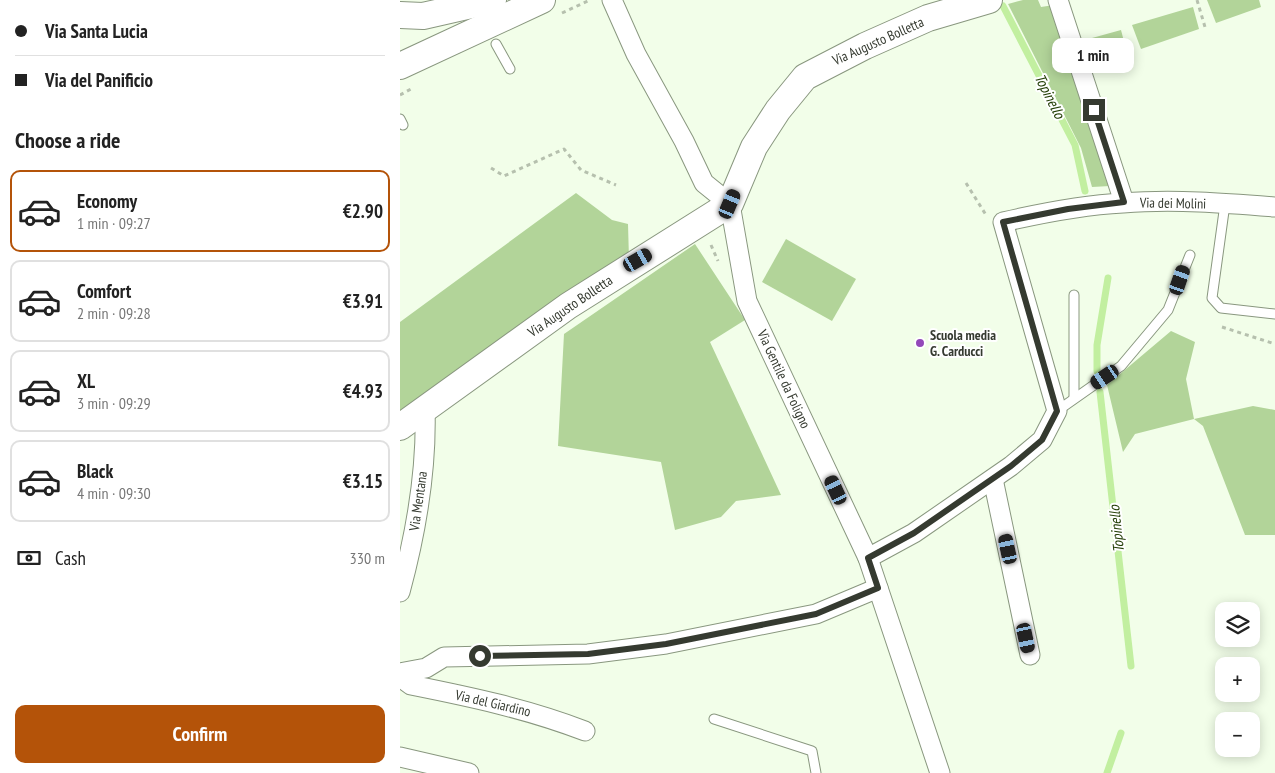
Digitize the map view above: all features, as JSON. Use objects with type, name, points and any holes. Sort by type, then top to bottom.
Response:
[{"type":"main road","points":[[400,15],[423,16],[492,0]]},
{"type":"main road","points":[[400,66],[542,0]]},
{"type":"main road","name":"Via Augusto Bolletta","points":[[400,427],[568,306],[730,204],[754,147],[778,110],[805,76],[865,46],[928,18],[989,0]]},
{"type":"street","points":[[612,0],[636,54],[662,100],[704,183],[730,204]]},
{"type":"street","points":[[1058,0],[1124,202]]},
{"type":"street","name":"Via dei Molini","points":[[1005,230],[1003,222],[1068,209],[1124,202],[1275,207]]},
{"type":"street","name":"Via Gentile da Foligno","points":[[730,204],[748,301],[868,558],[940,773]]},
{"type":"street","points":[[868,558],[914,533],[993,478],[1042,440],[1057,411],[1005,230]]},
{"type":"street","name":"Via Mentana","points":[[400,592],[418,510],[426,436],[425,408]]},
{"type":"street","points":[[993,478],[1030,655]]},
{"type":"street","points":[[400,673],[426,668],[444,657],[588,654],[666,644],[816,614],[878,588]]},
{"type":"street","name":"Via del Giardino","points":[[400,677],[411,685],[491,701],[548,716],[585,732]]},
{"type":"street","points":[[400,757],[469,773]]},
{"type":"lane","points":[[496,44],[510,69]]},
{"type":"lane","points":[[1225,204],[1212,298],[1221,308],[1275,314]]},
{"type":"lane","points":[[1057,411],[1121,366],[1168,310],[1190,255]]},
{"type":"lane","points":[[1074,295],[1074,398]]},
{"type":"lane","points":[[714,719],[812,751],[816,773]]},
{"type":"path","points":[[1197,0],[1205,26]]},
{"type":"path","points":[[491,168],[504,176],[564,149],[581,170],[616,185]]},
{"type":"path","points":[[966,183],[990,221],[1005,230]]},
{"type":"path","points":[[1222,327],[1275,344]]},
{"type":"green space","points":[[1023,0],[1038,0],[1041,7],[1054,5],[1110,186],[1092,187],[1081,148],[1008,4]]},
{"type":"green space","points":[[1207,0],[1259,0],[1261,7],[1216,23]]},
{"type":"green space","points":[[1193,7],[1199,29],[1141,49],[1132,25]]},
{"type":"green space","points":[[1121,30],[1127,53],[1099,64],[1092,38]]},
{"type":"green space","points":[[576,193],[612,220],[628,224],[629,259],[400,423],[400,322]]},
{"type":"green space","points":[[786,239],[856,279],[832,321],[762,282]]},
{"type":"green space","points":[[695,244],[745,320],[710,342],[781,495],[736,501],[721,517],[675,530],[661,462],[558,446],[564,334]]},
{"type":"green space","points":[[1171,331],[1195,342],[1186,379],[1194,419],[1135,434],[1123,452],[1107,385]]},
{"type":"green space","points":[[1253,406],[1275,410],[1275,535],[1245,535],[1203,426],[1194,419]]},
{"type":"waterway","name":"Topinello","points":[[1003,6],[1075,145],[1085,191]]},
{"type":"waterway","name":"Topinello","points":[[1097,371],[1097,345],[1108,278]]},
{"type":"waterway","name":"Topinello","points":[[1100,392],[1131,666]]},
{"type":"waterway","name":"Topinello","points":[[1107,773],[1121,733]]},
{"type":"place","name":"Scuola media G. Carducci","points":[[920,343]]},
{"type":"route","points":[[480,656],[588,654],[666,644],[816,614],[878,588],[868,558],[914,533],[1011,466],[1042,440],[1057,411],[1003,222],[1068,209],[1124,202],[1094,110]]}]
